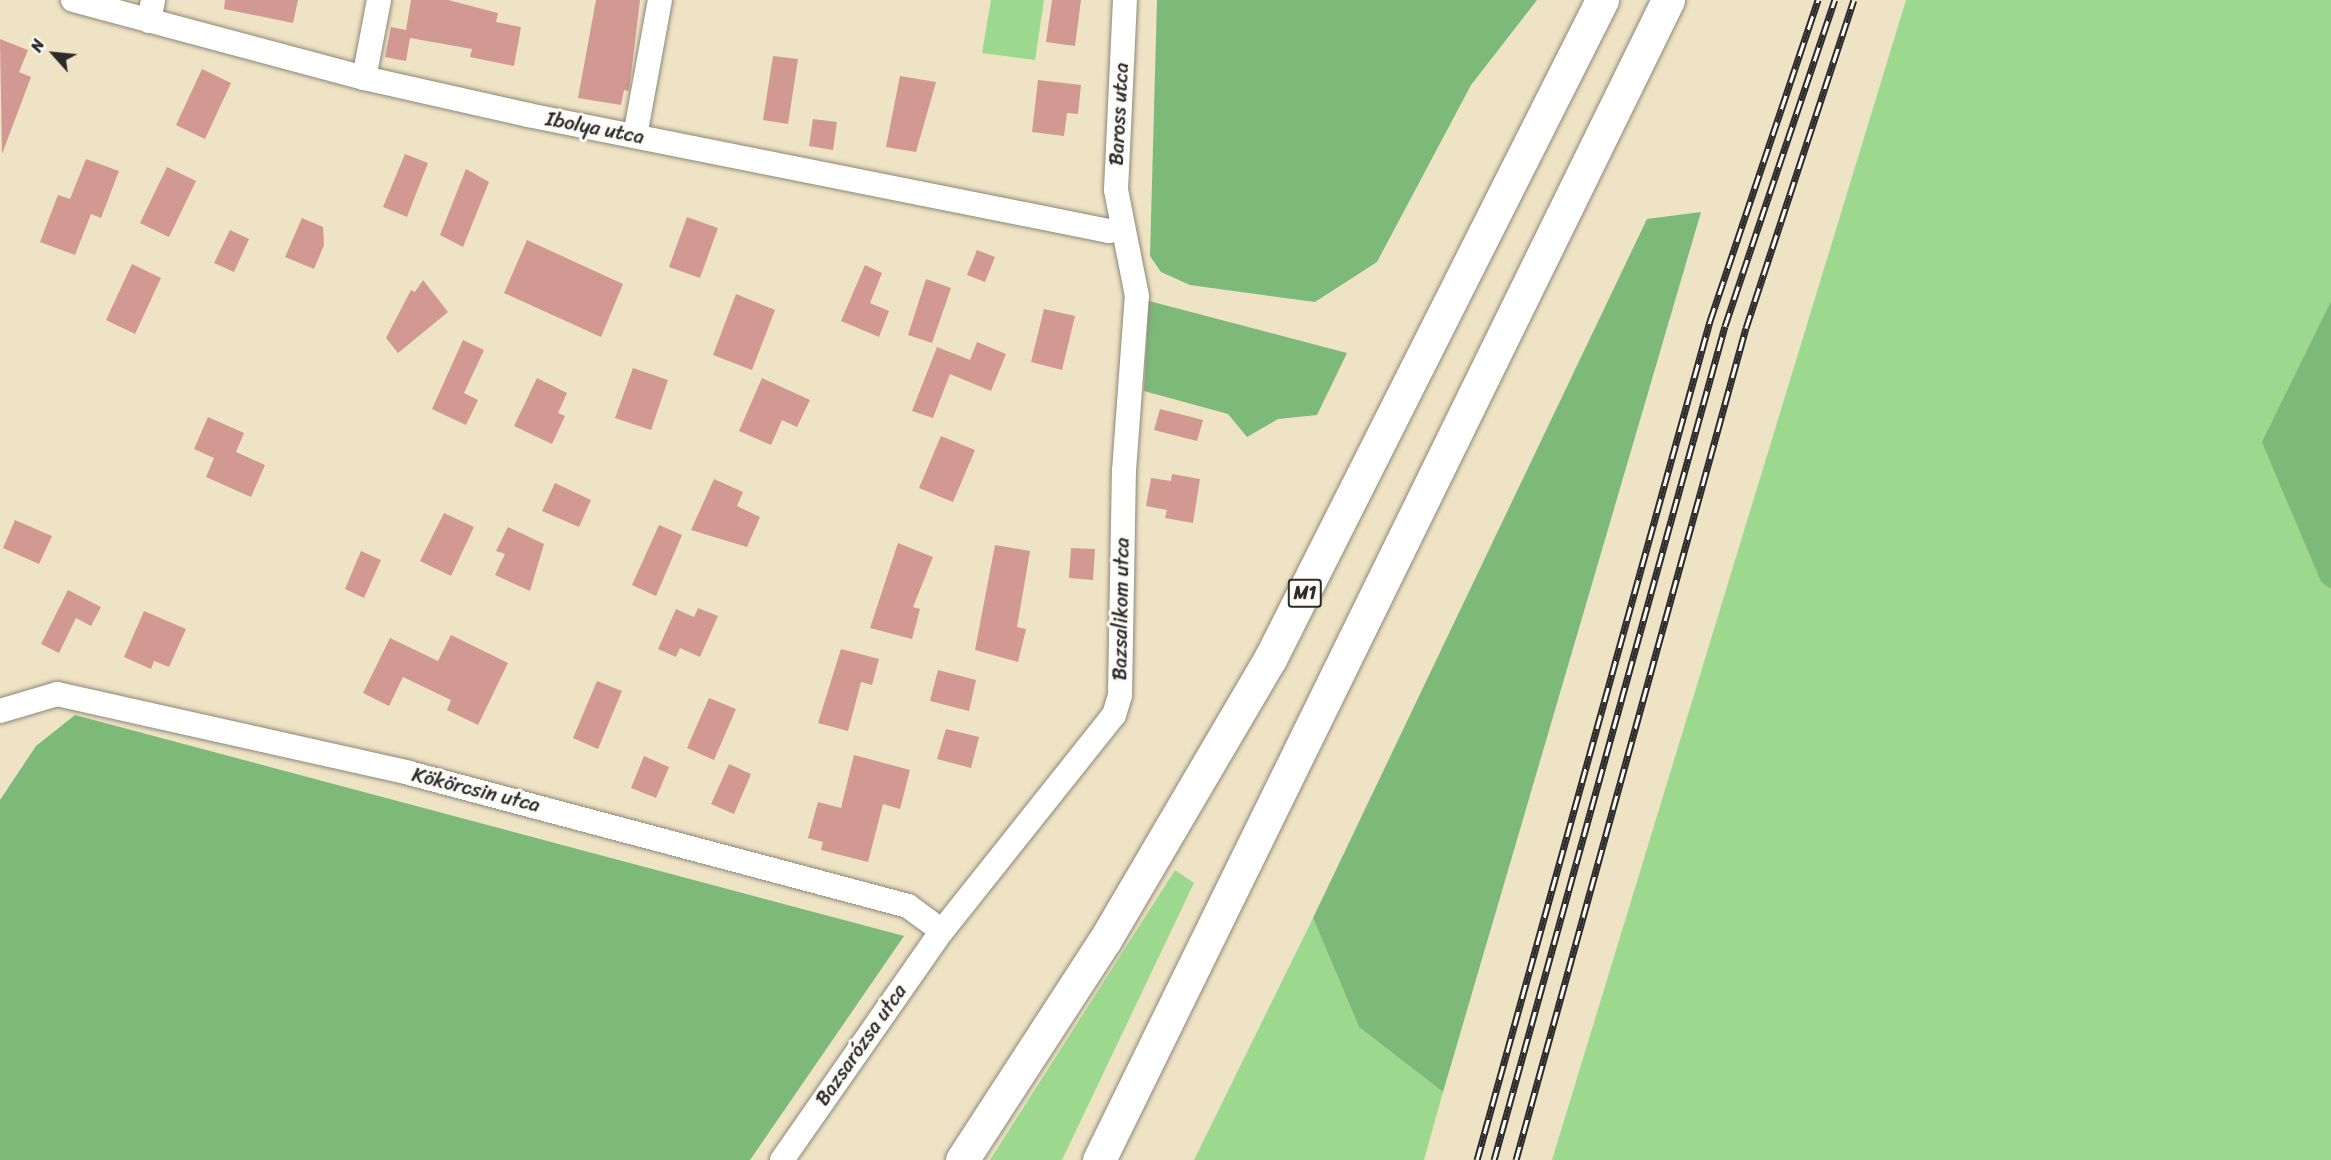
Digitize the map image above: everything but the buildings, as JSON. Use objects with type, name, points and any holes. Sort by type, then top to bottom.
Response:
[{"type":"highway","name":"M1","points":[[962,1160],[1105,940],[1270,659],[1602,0]]},
{"type":"highway","points":[[1099,1160],[1668,0]]},
{"type":"street","name":"Ibolya utca","points":[[73,0],[151,11],[364,78],[635,136],[1109,231],[1122,228]]},
{"type":"street","points":[[364,78],[379,0]]},
{"type":"street","points":[[635,136],[660,0]]},
{"type":"street","name":"Baross utca","points":[[1122,228],[1116,190],[1125,0]]},
{"type":"street","name":"Bazsalikom utca","points":[[942,931],[1098,736],[1120,695],[1124,471],[1137,296],[1122,228]]},
{"type":"street","name":"Kökörcsin utca","points":[[0,711],[57,694],[409,773],[908,906],[942,931]]},
{"type":"street","name":"Bazsarózsa utca","points":[[782,1160],[942,931]]},
{"type":"green space","points":[[991,0],[1044,0],[1035,60],[982,53]]},
{"type":"green space","points":[[1157,0],[1537,0],[1471,85],[1377,262],[1315,302],[1190,285],[1161,272],[1150,256]]},
{"type":"green space","points":[[1906,0],[2331,0],[2331,301],[2263,442],[2321,582],[2331,589],[2331,1160],[1552,1160]]},
{"type":"green space","points":[[1701,212],[1443,1092],[1359,1027],[1313,918],[1647,219]]},
{"type":"green space","points":[[1149,301],[1347,353],[1317,415],[1278,419],[1247,437],[1228,414],[1144,391]]},
{"type":"green space","points":[[2331,301],[2331,589],[2321,582],[2262,442]]},
{"type":"green space","points":[[75,715],[904,936],[750,1160],[0,1160],[0,800],[36,746]]},
{"type":"green space","points":[[1175,870],[1194,883],[1062,1160],[990,1160]]},
{"type":"green space","points":[[1313,918],[1359,1027],[1443,1092],[1424,1160],[1194,1160]]},
{"type":"railway","points":[[1477,1160],[1710,321],[1818,0]]},
{"type":"railway","points":[[1494,1160],[1725,326],[1835,0]]},
{"type":"railway","points":[[1516,1160],[1746,328],[1854,0]]}]
